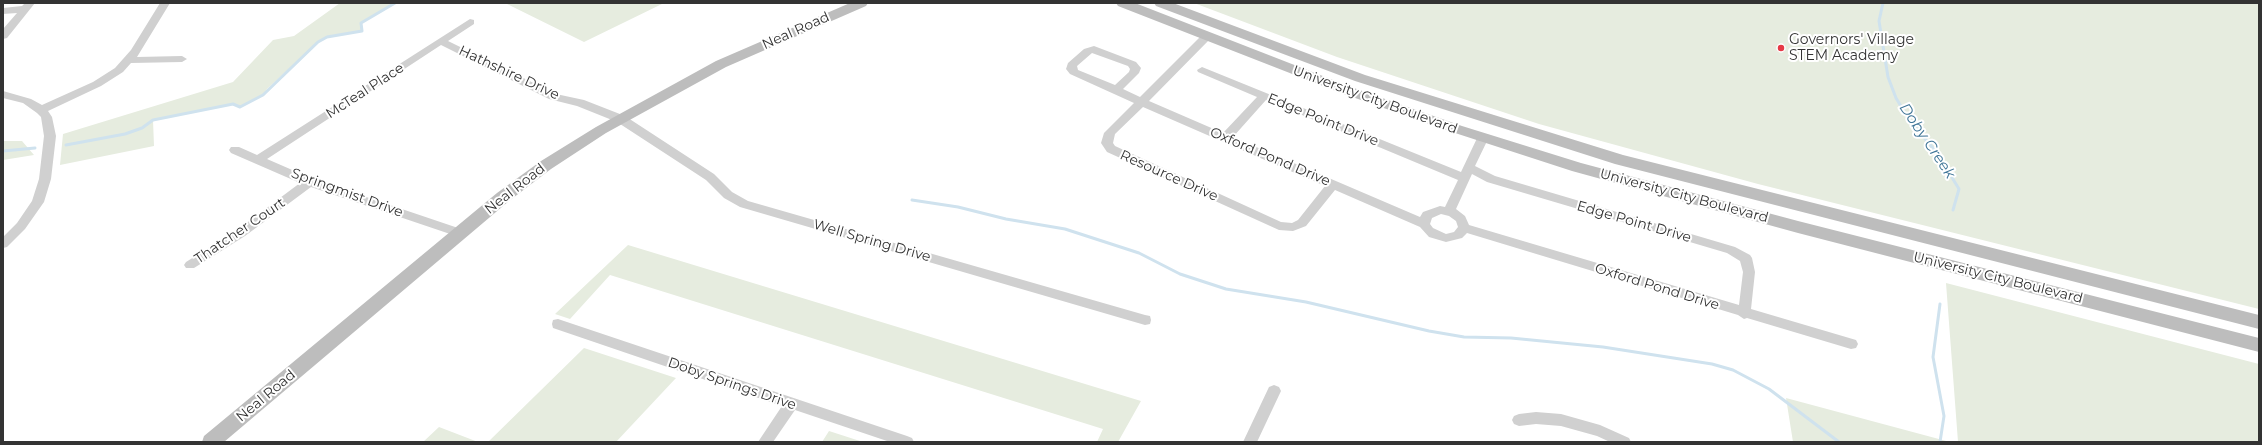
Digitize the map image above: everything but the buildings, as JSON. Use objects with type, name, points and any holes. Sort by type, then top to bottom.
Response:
[{"type":"main road","name":"Neal Road","points":[[211,442],[460,233],[546,165],[621,119],[722,64],[862,3]]},
{"type":"main road","name":"University City Boulevard","points":[[1123,3],[1206,37],[1346,90],[1483,138],[1577,167],[1702,201],[2259,345]]},
{"type":"main road","name":"University City Boulevard","points":[[1161,3],[1289,52],[1389,88],[1620,160],[2259,322]]},
{"type":"main road","points":[[1483,138],[1487,133],[1494,132],[1603,160],[1620,160]]},
{"type":"street","points":[[41,110],[104,80],[128,60],[165,3]]},
{"type":"street","points":[[3,11],[28,6]]},
{"type":"street","points":[[3,36],[28,6]]},
{"type":"street","name":"McTeal Place","points":[[258,159],[442,42],[470,22]]},
{"type":"street","name":"Resource Drive","points":[[1206,37],[1110,133],[1107,142],[1111,148],[1279,226],[1293,227],[1302,223],[1333,184]]},
{"type":"street","name":"Hathshire Drive","points":[[442,42],[553,97],[580,103],[621,119]]},
{"type":"street","name":"Oxford Pond Drive","points":[[1116,90],[1134,73],[1136,68],[1132,64],[1094,49],[1088,51],[1072,65],[1071,69],[1074,72],[1424,224],[1433,234],[1446,238],[1458,236],[1464,228],[1744,314],[1851,344]]},
{"type":"street","points":[[128,60],[182,59]]},
{"type":"street","name":"Edge Point Drive","points":[[1202,70],[1264,96],[1467,173],[1731,250],[1746,258],[1749,272],[1744,314]]},
{"type":"street","points":[[3,94],[27,102],[41,110],[46,117],[50,136],[42,191],[32,211],[3,244]]},
{"type":"street","points":[[1225,138],[1264,96]]},
{"type":"street","name":"Well Spring Drive","points":[[621,119],[710,177],[728,195],[744,204],[1145,320]]},
{"type":"street","points":[[1449,211],[1483,138]]},
{"type":"street","name":"Springmist Drive","points":[[235,150],[309,182],[460,233]]},
{"type":"street","name":"Thatcher Court","points":[[190,265],[241,233],[309,182]]},
{"type":"street","points":[[1424,224],[1427,215],[1434,211],[1449,211],[1461,219],[1464,228]]},
{"type":"street","name":"Doby Springs Drive","points":[[558,324],[907,442]]},
{"type":"street","points":[[1250,442],[1274,391]]},
{"type":"street","points":[[765,442],[791,404]]},
{"type":"street","points":[[1519,420],[1536,418],[1561,420],[1600,430],[1624,442]]},
{"type":"shaded area","points":[[340,3],[395,3],[361,23],[362,31],[327,37],[318,42],[267,89],[263,95],[240,107],[233,104],[153,120],[154,146],[60,165],[63,134],[233,82],[273,40],[294,36]]},
{"type":"shaded area","points":[[505,3],[664,3],[584,42]]},
{"type":"shaded area","points":[[1194,3],[2259,3],[2259,309],[1758,184],[1539,124],[1337,57]]},
{"type":"shaded area","points":[[3,141],[22,141],[34,155],[3,160]]},
{"type":"shaded area","points":[[628,245],[1141,401],[1118,442],[1097,442],[1103,429],[610,275],[570,319],[555,314]]},
{"type":"shaded area","points":[[1946,283],[2259,364],[2259,442],[1958,442]]},
{"type":"shaded area","points":[[584,348],[676,378],[616,442],[488,442]]},
{"type":"shaded area","points":[[1786,398],[1950,442],[1793,442]]},
{"type":"shaded area","points":[[439,427],[478,442],[423,442]]},
{"type":"shaded area","points":[[829,431],[863,442],[822,442]]},
{"type":"waterway","points":[[66,145],[125,134],[142,128],[153,120],[233,104],[240,107],[263,95],[318,42],[327,37],[362,31],[361,23],[395,3]]},
{"type":"waterway","name":"Doby Creek","points":[[1883,3],[1879,21],[1888,77],[1896,98],[1910,121],[1937,153],[1959,189],[1953,210]]},
{"type":"waterway","points":[[3,151],[35,148]]},
{"type":"waterway","points":[[912,200],[958,207],[1006,219],[1065,229],[1139,253],[1180,274],[1226,289],[1306,302],[1429,331],[1464,337],[1511,338],[1603,347],[1712,364],[1733,370],[1769,389],[1839,442]]},
{"type":"waterway","name":"Doby Creek","points":[[1940,304],[1933,357],[1944,416],[1940,442]]},
{"type":"place","name":"Governors' Village STEM Academy","points":[[1781,48]]}]
